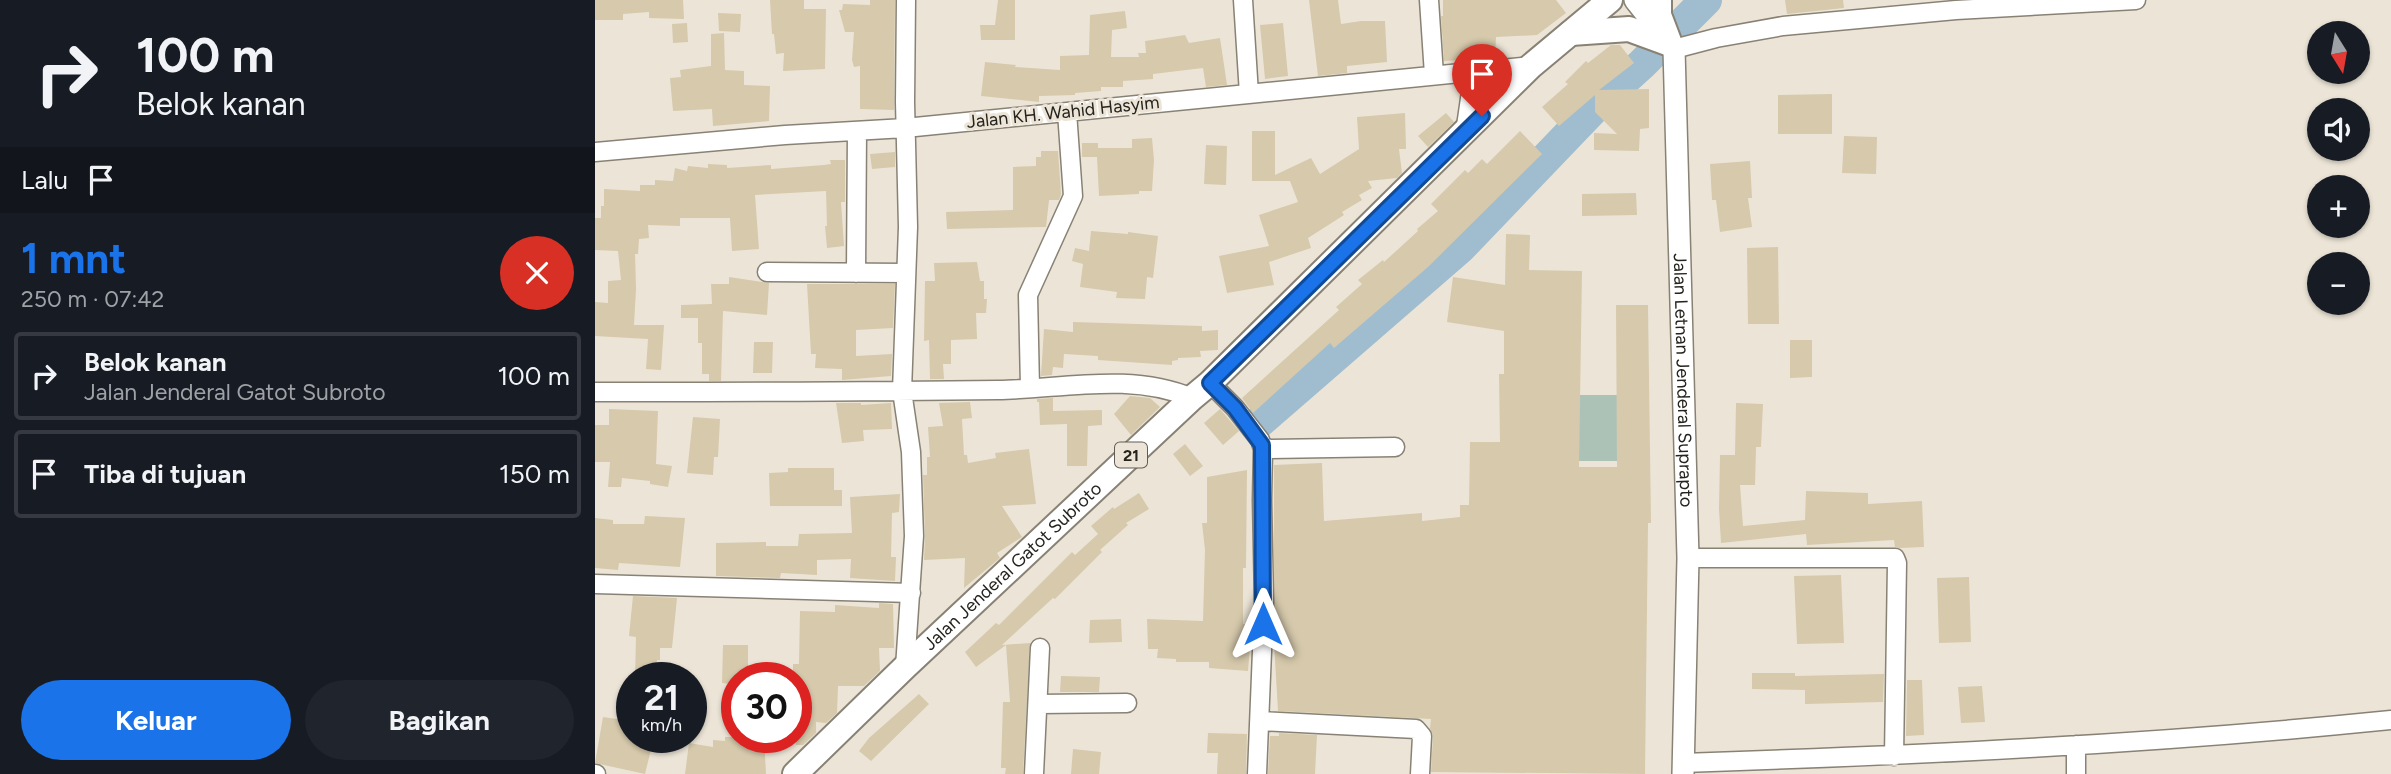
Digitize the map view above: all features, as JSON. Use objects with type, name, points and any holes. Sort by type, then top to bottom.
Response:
[{"type":"highway","name":"21","points":[[1531,66],[1610,0]]},
{"type":"highway","points":[[1659,0],[1659,15],[1667,41]]},
{"type":"highway","points":[[1571,33],[1629,29],[1667,41]]},
{"type":"highway","name":"Jalan Jenderal Gatot Subroto","points":[[795,774],[905,667],[1201,391],[1531,66]]},
{"type":"main road","points":[[1635,0],[1667,41]]},
{"type":"main road","name":"Jalan Letnan Jenderal Suprapto","points":[[1667,41],[1694,558],[1683,769]]},
{"type":"street","points":[[905,667],[913,536],[911,452],[902,391],[908,227],[905,128],[906,0]]},
{"type":"street","points":[[1244,0],[1249,94]]},
{"type":"street","points":[[1429,0],[1434,75]]},
{"type":"street","points":[[1667,41],[1716,38],[1783,26],[1956,5],[2136,0]]},
{"type":"street","name":"Jalan KH. Wahid Hasyim","points":[[595,152],[785,135],[905,128],[1531,66]]},
{"type":"street","points":[[1465,133],[1474,71]]},
{"type":"street","points":[[1030,388],[1028,295],[1073,196],[1067,113]]},
{"type":"street","points":[[856,273],[857,131]]},
{"type":"street","points":[[767,272],[906,273]]},
{"type":"street","points":[[595,392],[902,391],[1119,383],[1201,391],[1235,408],[1262,445],[1264,602],[1257,774]]},
{"type":"street","points":[[1262,445],[1395,447]]},
{"type":"street","points":[[1694,558],[1895,558],[1894,756]]},
{"type":"street","points":[[595,584],[911,593]]},
{"type":"street","points":[[1034,774],[1040,649]]},
{"type":"street","points":[[1039,704],[1127,703]]},
{"type":"street","points":[[1683,769],[2244,735],[2391,720]]},
{"type":"street","points":[[1260,721],[1416,729],[1422,736],[1420,774]]},
{"type":"street","points":[[2076,745],[2076,774]]},
{"type":"green space","points":[[1579,395],[1617,395],[1617,461],[1579,461]]},
{"type":"building","points":[[595,0],[683,0],[684,19],[649,18],[649,12],[623,14],[623,20],[595,20]]},
{"type":"building","points":[[770,0],[804,0],[804,9],[826,9],[825,69],[783,71],[784,53],[776,54]]},
{"type":"building","points":[[870,0],[895,0],[894,110],[860,109],[860,66],[854,67],[852,60],[854,32],[845,32],[839,10],[842,10],[843,4],[870,5]]},
{"type":"building","points":[[998,0],[1015,0],[1015,40],[981,40],[980,25],[995,25]]},
{"type":"building","points":[[1309,0],[1338,0],[1341,24],[1385,21],[1387,62],[1347,66],[1347,73],[1318,76]]},
{"type":"building","points":[[1443,0],[1556,0],[1566,13],[1537,35],[1496,37],[1495,58],[1444,61],[1441,16]]},
{"type":"building","points":[[1785,0],[1843,0],[1844,8],[1787,14]]},
{"type":"building","points":[[1125,11],[1127,28],[1112,30],[1111,57],[1139,57],[1138,53],[1146,53],[1145,41],[1185,35],[1189,43],[1220,38],[1227,85],[1206,87],[1203,68],[1153,74],[1153,79],[1123,81],[1123,87],[1101,87],[1101,91],[1039,96],[1039,102],[981,96],[985,62],[1060,70],[1060,56],[1089,55],[1090,15]]},
{"type":"building","points":[[718,13],[741,14],[740,32],[719,31]]},
{"type":"building","points":[[687,23],[688,42],[673,43],[672,24]]},
{"type":"building","points":[[1283,23],[1288,76],[1265,79],[1260,25]]},
{"type":"building","points":[[724,33],[725,70],[744,71],[744,85],[770,86],[769,121],[713,126],[712,109],[673,111],[670,78],[681,77],[680,70],[711,66],[711,34]]},
{"type":"building","points":[[1611,45],[1620,45],[1634,63],[1599,90],[1649,89],[1649,128],[1640,129],[1639,151],[1594,150],[1594,133],[1617,134],[1595,112],[1595,95],[1559,126],[1542,107],[1568,84],[1565,82],[1586,61],[1588,63]]},
{"type":"building","points":[[1832,94],[1832,134],[1778,134],[1778,95]]},
{"type":"building","points":[[1405,113],[1406,149],[1399,149],[1402,173],[1397,178],[1368,181],[1372,188],[1359,195],[1362,200],[1308,238],[1311,248],[1269,262],[1274,285],[1227,293],[1219,256],[1269,246],[1259,215],[1298,202],[1290,181],[1252,181],[1252,131],[1275,131],[1275,175],[1311,158],[1320,174],[1359,149],[1357,117]]},
{"type":"building","points":[[1446,113],[1454,122],[1428,147],[1418,136]]},
{"type":"building","points":[[1520,131],[1542,154],[1428,267],[1334,348],[1330,343],[1253,413],[1242,398],[1339,310],[1336,307],[1362,284],[1358,280],[1383,260],[1384,262],[1438,211],[1431,204],[1465,170],[1468,173],[1482,159],[1487,164]]},
{"type":"building","points":[[1844,136],[1877,137],[1876,174],[1842,173]]},
{"type":"building","points":[[1152,138],[1152,191],[1099,196],[1097,157],[1082,157],[1082,143],[1098,143],[1098,148],[1132,148],[1132,139]]},
{"type":"building","points":[[1206,145],[1227,146],[1226,185],[1204,184]]},
{"type":"building","points":[[1041,151],[1058,151],[1061,194],[1059,200],[1049,200],[1046,227],[947,229],[946,212],[1013,210],[1013,167],[1036,166],[1036,157],[1041,157]]},
{"type":"building","points":[[895,152],[895,167],[872,169],[870,154]]},
{"type":"building","points":[[830,160],[845,160],[845,202],[841,202],[844,246],[827,248],[826,191],[755,195],[759,249],[732,251],[730,218],[680,218],[680,226],[648,225],[649,238],[639,239],[638,254],[635,254],[634,325],[664,325],[661,370],[646,369],[648,339],[595,336],[595,302],[608,303],[608,281],[621,280],[618,251],[595,250],[595,218],[601,218],[604,189],[640,191],[640,185],[655,185],[655,180],[673,181],[675,168],[687,171],[688,166],[708,168],[708,164],[727,165],[727,168],[771,165],[771,169],[831,164]]},
{"type":"building","points":[[1750,161],[1752,198],[1748,198],[1752,227],[1720,232],[1716,200],[1712,200],[1710,164]]},
{"type":"building","points":[[1636,193],[1637,215],[1582,216],[1582,194]]},
{"type":"building","points":[[1091,231],[1158,236],[1153,278],[1147,277],[1145,299],[1116,298],[1117,292],[1080,287],[1083,264],[1072,261],[1075,248],[1089,251]]},
{"type":"building","points":[[1506,234],[1530,235],[1529,270],[1582,271],[1579,467],[1617,467],[1616,305],[1648,305],[1651,523],[1648,523],[1645,774],[1431,772],[1431,719],[1278,711],[1274,643],[1274,465],[1322,463],[1324,521],[1422,513],[1422,521],[1460,517],[1460,505],[1469,505],[1470,442],[1500,442],[1499,374],[1504,374],[1504,331],[1447,322],[1453,277],[1505,285]]},
{"type":"building","points":[[1778,247],[1779,324],[1748,324],[1747,248]]},
{"type":"building","points":[[977,262],[980,281],[984,281],[984,299],[987,299],[986,313],[976,313],[977,339],[951,340],[951,364],[943,364],[944,379],[930,379],[929,340],[924,341],[925,281],[935,281],[934,263]]},
{"type":"building","points":[[729,277],[769,283],[767,315],[723,311],[721,381],[709,381],[709,374],[702,374],[702,343],[698,343],[698,318],[681,318],[681,305],[712,304],[711,284],[729,284]]},
{"type":"building","points":[[807,284],[895,284],[893,328],[856,330],[856,356],[892,354],[891,376],[842,380],[842,369],[815,368],[816,354],[811,354]]},
{"type":"building","points":[[1073,322],[1202,326],[1202,331],[1218,330],[1218,350],[1200,351],[1201,357],[1178,358],[1172,361],[1172,365],[1098,360],[1098,356],[1064,354],[1063,368],[1053,367],[1052,375],[1041,376],[1044,329],[1073,332]]},
{"type":"building","points":[[1790,340],[1812,340],[1812,377],[1790,378]]},
{"type":"building","points":[[754,342],[773,342],[772,373],[753,373]]},
{"type":"building","points":[[1130,396],[1150,398],[1160,407],[1131,435],[1114,414]]},
{"type":"building","points":[[1053,398],[1053,411],[1102,410],[1102,425],[1088,426],[1087,466],[1067,466],[1067,424],[1040,425],[1037,399]]},
{"type":"building","points":[[970,402],[972,418],[962,419],[964,455],[967,455],[968,463],[996,458],[995,453],[1029,449],[1036,504],[1002,506],[1022,537],[997,553],[1000,558],[964,588],[965,558],[924,560],[923,475],[927,475],[927,457],[930,457],[928,427],[943,426],[939,403]]},
{"type":"building","points":[[836,403],[891,403],[892,429],[863,430],[864,441],[842,443]]},
{"type":"building","points":[[1736,403],[1763,404],[1761,447],[1756,447],[1755,485],[1740,485],[1743,526],[1805,520],[1806,491],[1868,493],[1868,504],[1922,501],[1924,547],[1899,548],[1895,547],[1894,540],[1807,545],[1806,534],[1721,543],[1720,455],[1735,455]]},
{"type":"building","points":[[609,409],[658,411],[656,464],[672,466],[668,487],[650,484],[650,481],[622,478],[621,487],[608,487],[610,462],[595,462],[595,425],[609,425]]},
{"type":"building","points":[[1220,409],[1239,431],[1223,445],[1204,423]]},
{"type":"building","points":[[693,417],[720,419],[718,457],[714,457],[713,475],[687,473]]},
{"type":"building","points":[[1185,444],[1203,466],[1190,476],[1173,454]]},
{"type":"building","points":[[788,468],[834,468],[834,490],[842,490],[842,506],[770,506],[769,473],[788,472]]},
{"type":"building","points":[[1247,470],[1243,624],[1252,624],[1248,671],[1209,668],[1209,662],[1176,662],[1176,659],[1157,658],[1158,649],[1148,649],[1147,619],[1203,621],[1205,550],[1202,523],[1207,523],[1207,477]]},
{"type":"building","points":[[1139,493],[1149,509],[1126,523],[1128,525],[1100,550],[1102,552],[1055,599],[1002,645],[1030,643],[1023,774],[1005,774],[1006,768],[1001,768],[1003,702],[1010,702],[1006,645],[976,667],[965,652],[996,623],[999,625],[1072,552],[1075,555],[1098,534],[1091,526],[1113,507],[1114,509]]},
{"type":"building","points":[[900,494],[899,512],[892,513],[891,557],[896,557],[895,581],[850,578],[851,559],[817,560],[817,575],[781,573],[780,578],[716,576],[716,543],[766,542],[766,546],[798,546],[799,534],[852,533],[850,497]]},
{"type":"building","points":[[645,516],[685,518],[680,567],[619,563],[618,570],[595,568],[595,518],[613,520],[613,524],[644,524]]},
{"type":"building","points":[[1841,575],[1844,643],[1797,644],[1794,576]]},
{"type":"building","points":[[1969,577],[1971,642],[1939,643],[1937,578]]},
{"type":"building","points":[[633,596],[677,598],[672,648],[660,648],[660,660],[635,662],[636,637],[629,636]]},
{"type":"building","points":[[879,603],[893,604],[894,648],[879,648],[880,671],[864,686],[838,686],[837,713],[826,723],[816,722],[816,733],[812,737],[812,662],[799,662],[800,611],[835,612],[835,605],[879,608]]},
{"type":"building","points":[[1121,619],[1122,642],[1089,643],[1090,620]]},
{"type":"building","points":[[723,645],[748,645],[748,662],[723,662]]},
{"type":"building","points":[[1752,673],[1795,673],[1795,676],[1884,674],[1883,702],[1805,704],[1805,690],[1752,689]]},
{"type":"building","points":[[1061,676],[1100,677],[1099,692],[1060,692]]},
{"type":"building","points":[[1907,680],[1922,680],[1924,735],[1906,736]]},
{"type":"building","points":[[1982,686],[1985,722],[1961,723],[1958,687]]},
{"type":"building","points":[[919,694],[929,704],[871,761],[859,751],[869,738]]},
{"type":"building","points":[[603,717],[616,719],[616,753],[650,753],[645,774],[595,763]]},
{"type":"building","points":[[1208,733],[1247,734],[1246,774],[1217,774],[1218,753],[1207,753]]},
{"type":"building","points":[[1279,733],[1317,735],[1315,774],[1268,774],[1270,736],[1279,736]]},
{"type":"building","points":[[713,740],[721,741],[721,753],[765,753],[766,774],[685,774],[688,753],[707,753],[707,746],[713,747]]},
{"type":"building","points":[[1073,749],[1101,752],[1099,774],[1071,774]]},
{"type":"waterway","points":[[1256,425],[1460,248],[1599,103],[1706,0]]},
{"type":"route","points":[[1263,624],[1262,445],[1235,408],[1210,383],[1482,116]]}]
